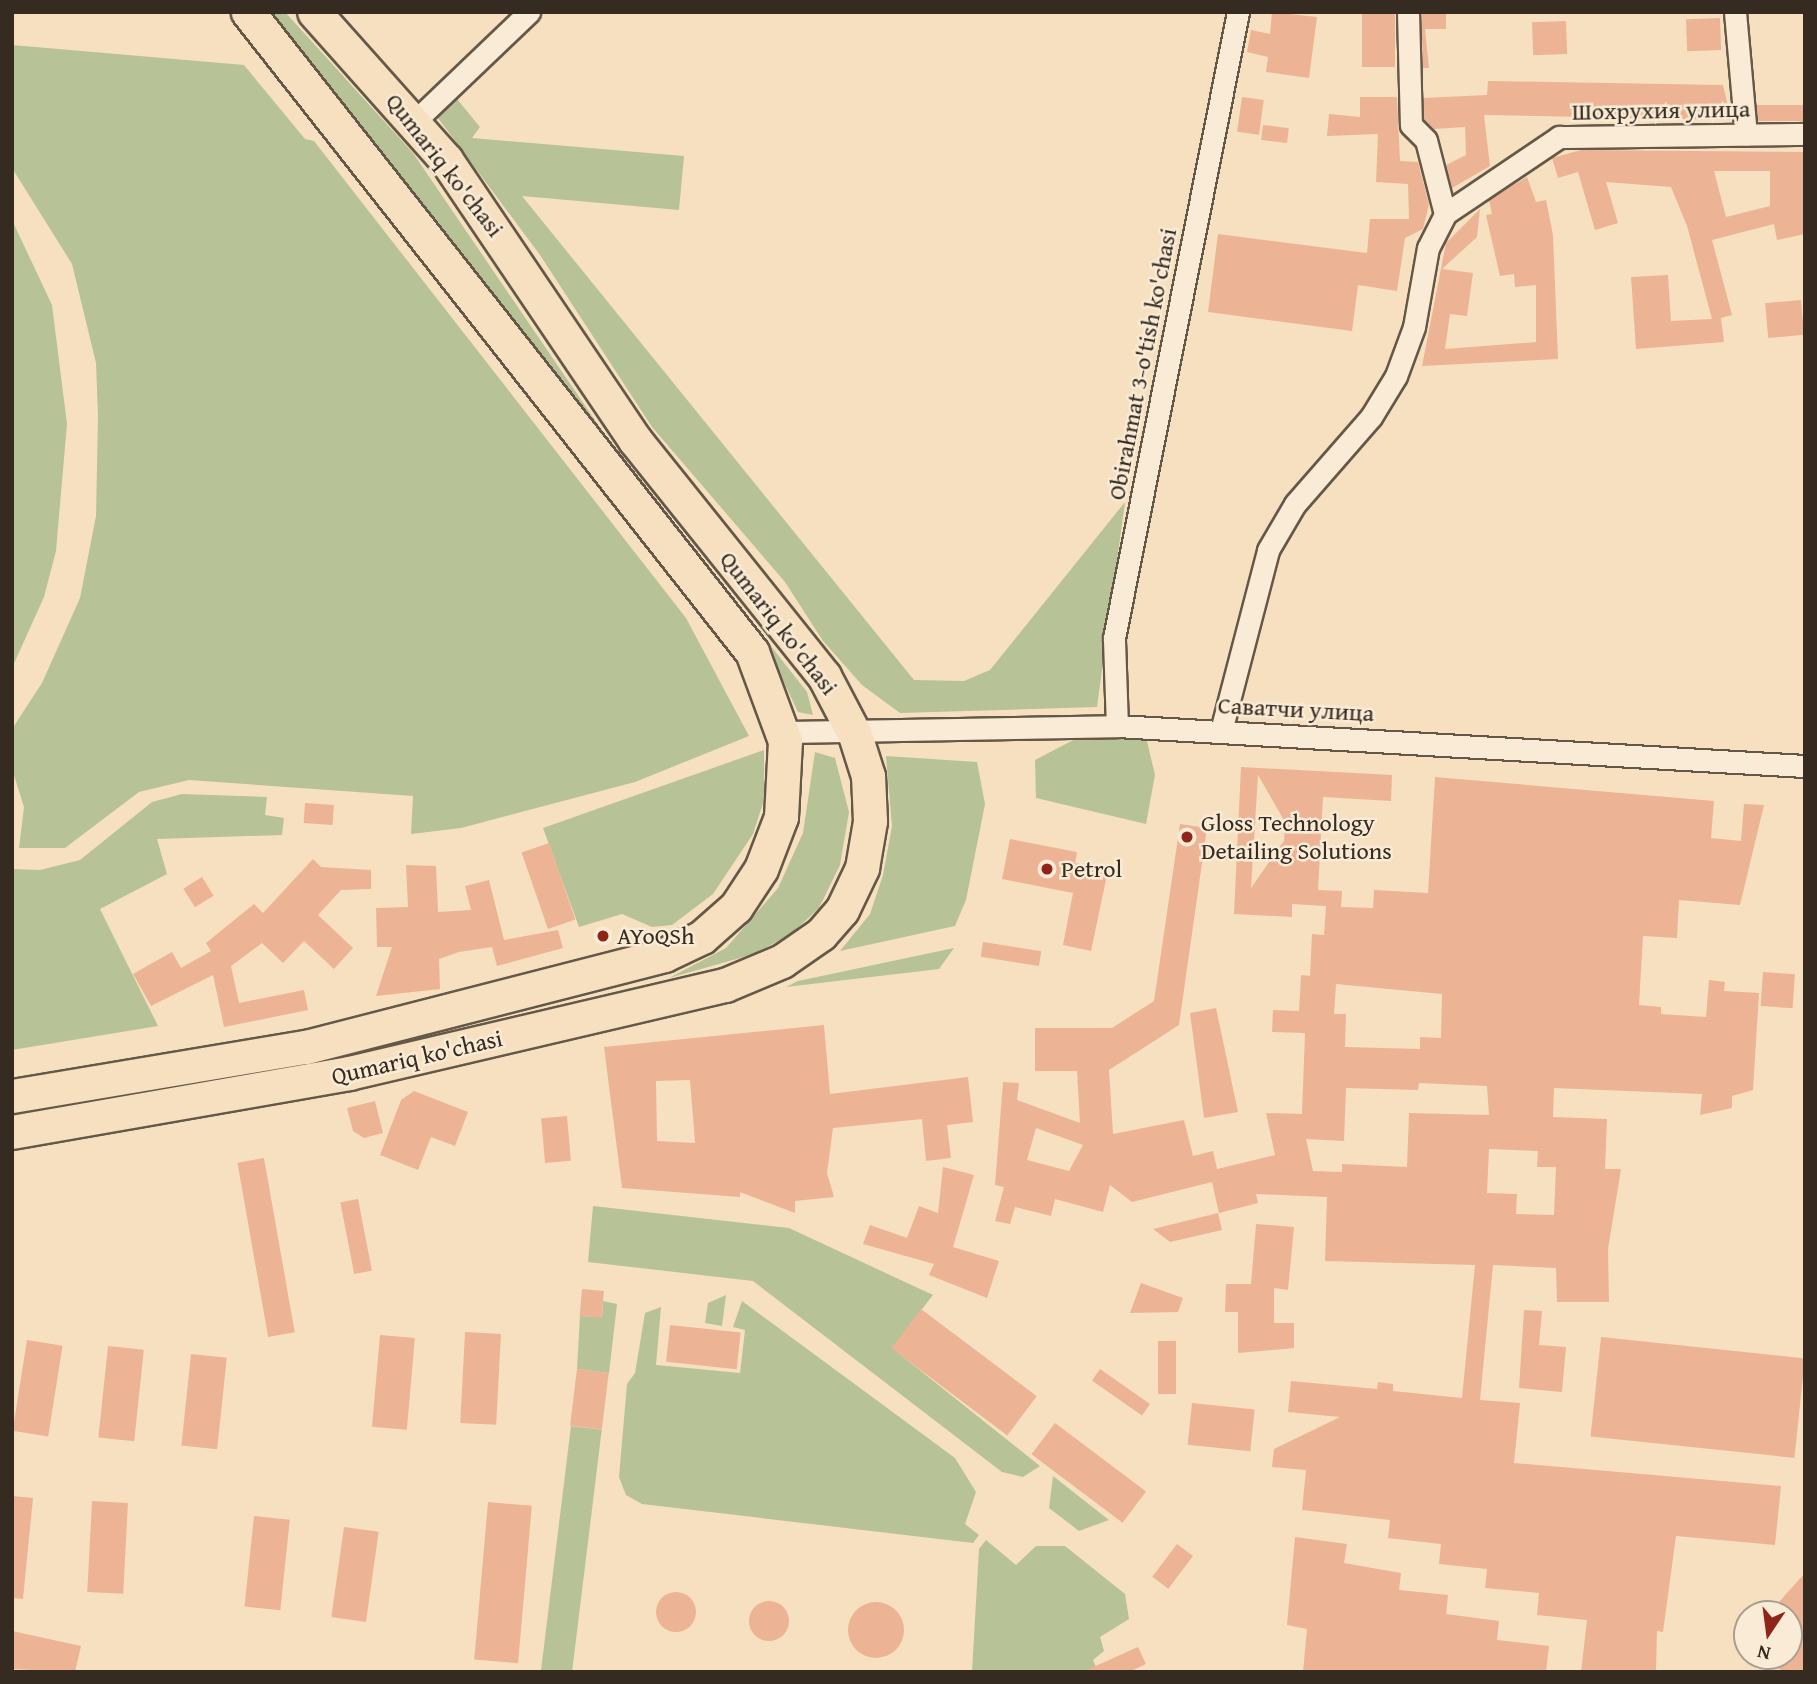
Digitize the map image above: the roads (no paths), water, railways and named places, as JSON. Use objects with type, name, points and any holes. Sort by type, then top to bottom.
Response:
[{"type":"main road","name":"Qumariq ko'chasi","points":[[12,1096],[343,1039],[609,970],[692,942],[736,907],[771,849],[786,784],[784,732],[752,652],[248,12]]},
{"type":"main road","name":"Qumariq ko'chasi","points":[[12,1132],[349,1073],[709,990],[782,961],[832,923],[862,868],[871,806],[855,735],[814,662],[635,440],[415,121],[314,12]]},
{"type":"main road","points":[[185,1068],[192,1101]]},
{"type":"street","points":[[415,121],[529,12]]},
{"type":"street","name":"Obirahmat 3-o'tish ko'chasi","points":[[1117,726],[1114,638],[1238,12]]},
{"type":"street","points":[[1408,12],[1411,125],[1426,140],[1445,214]]},
{"type":"street","points":[[1735,12],[1746,135]]},
{"type":"street","name":"Шохрухия улица","points":[[1221,731],[1268,550],[1295,505],[1371,417],[1396,376],[1414,327],[1428,248],[1445,214],[1559,137],[1805,134]]},
{"type":"street","name":"Саватчи улица","points":[[784,732],[855,735],[1117,726],[1805,766]]},
{"type":"place","name":"Gloss Technology Detailing Solutions","points":[[1187,837]]},
{"type":"place","name":"Petrol","points":[[1047,869]]},
{"type":"place","name":"AYoQSh","points":[[603,936]]}]
